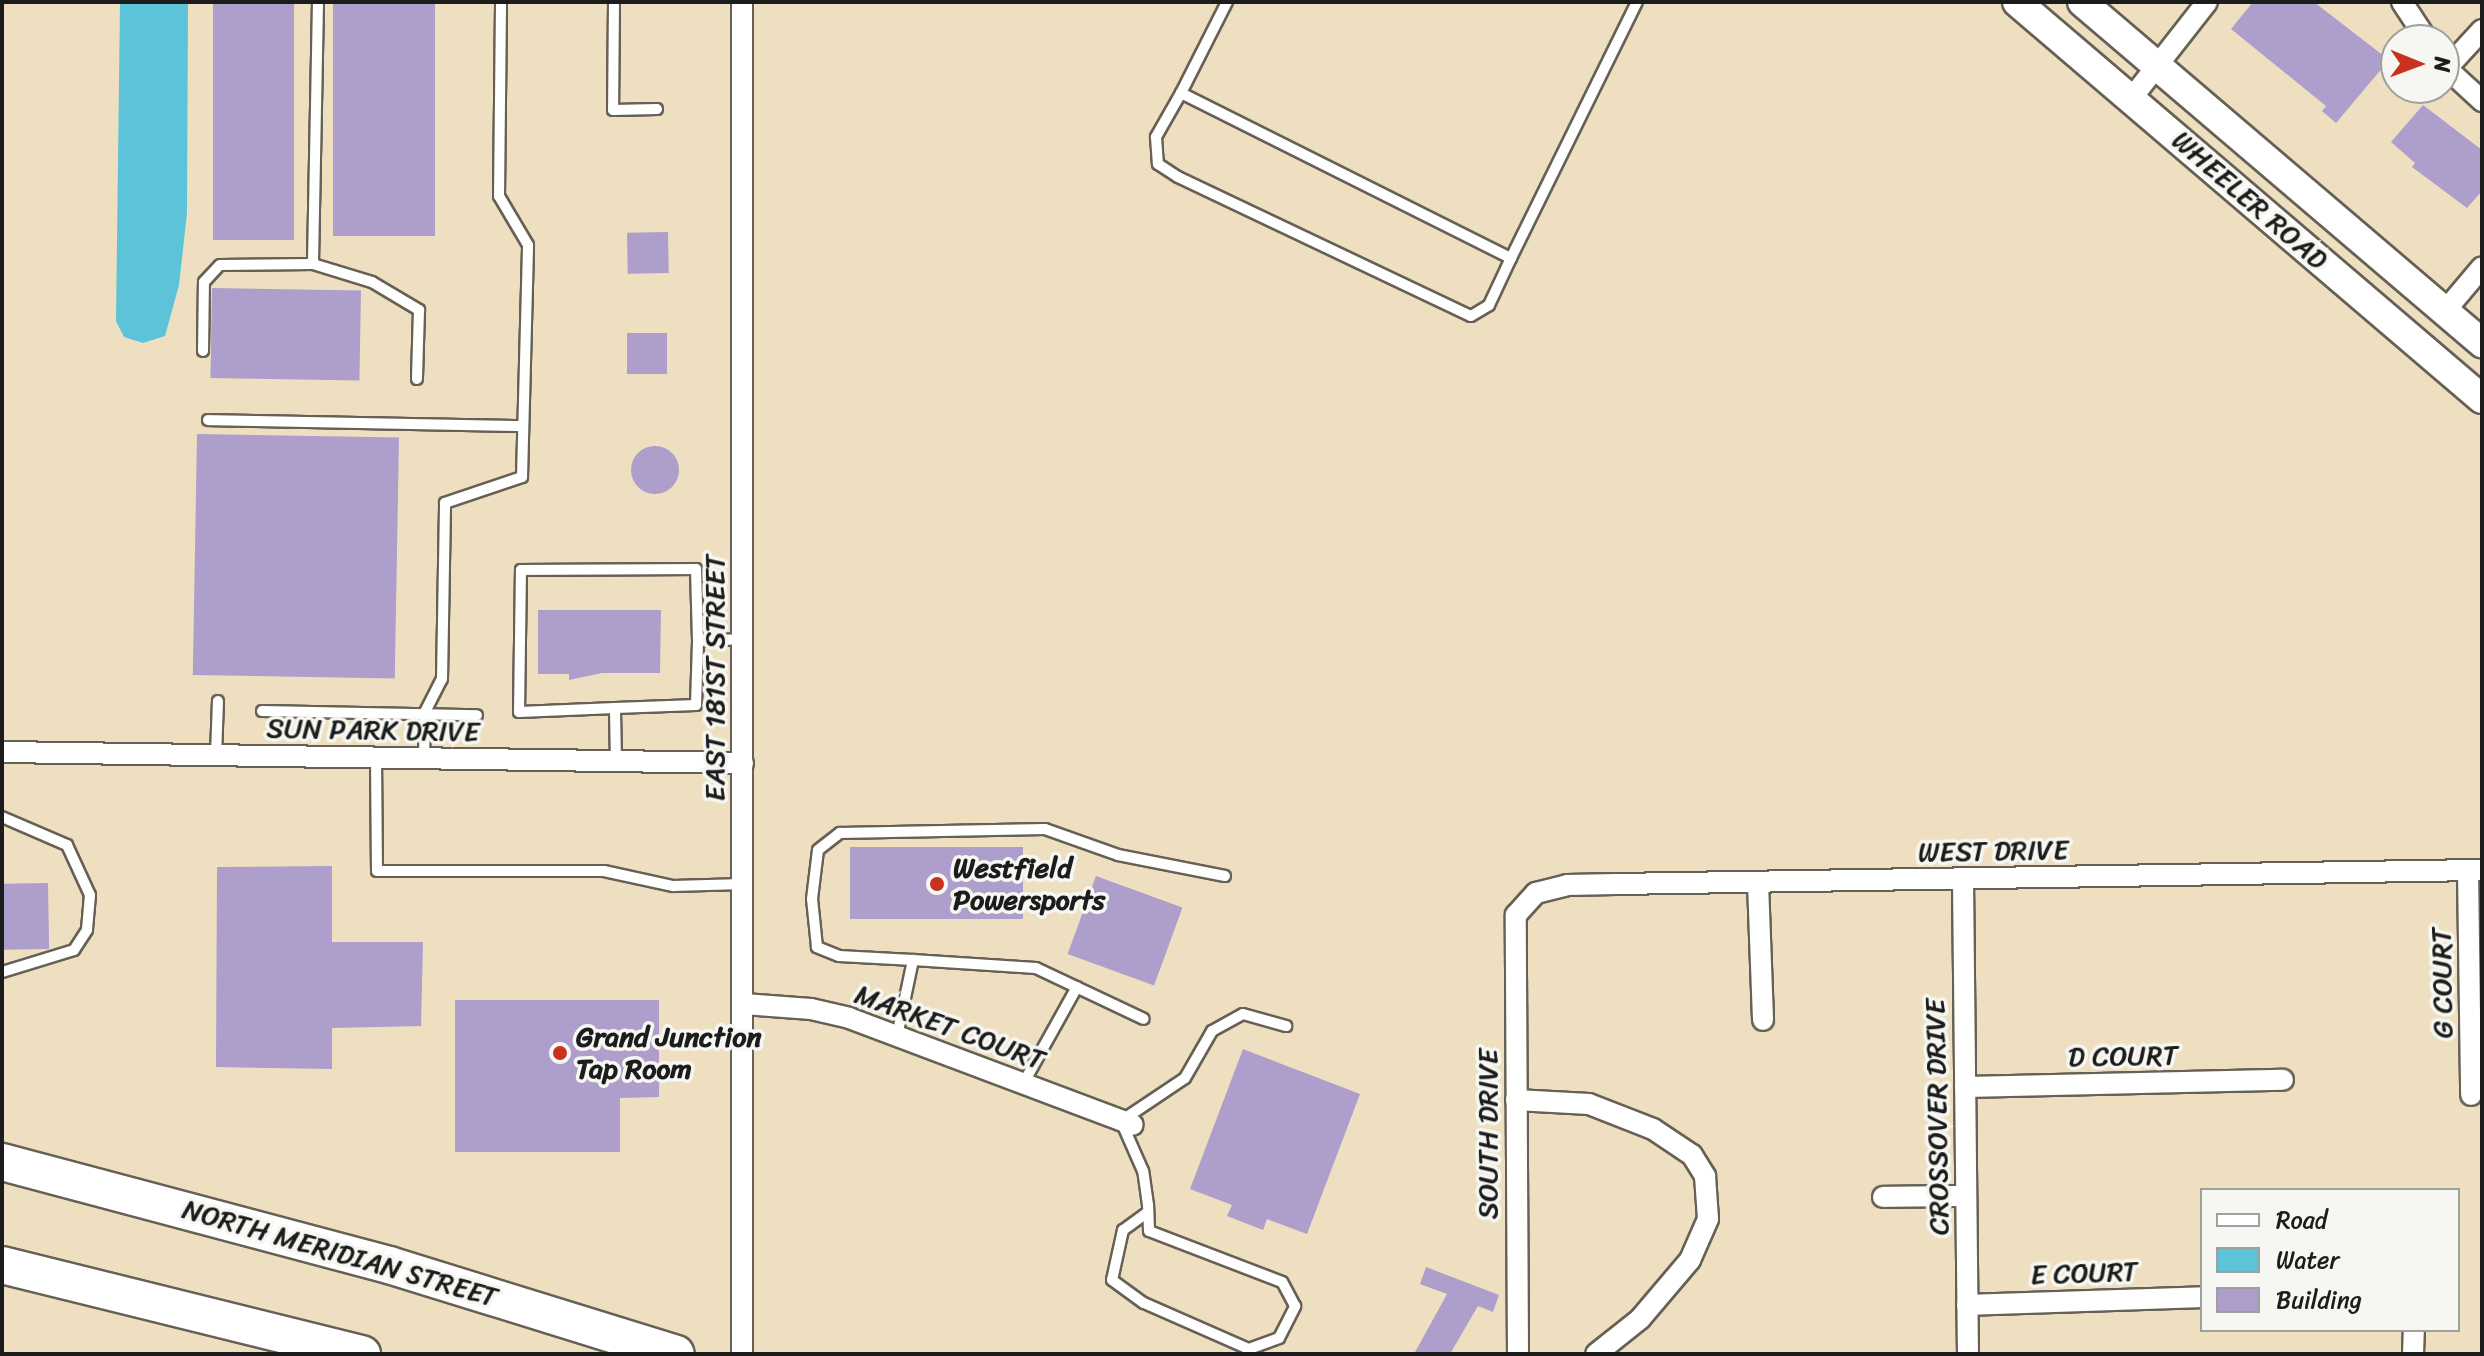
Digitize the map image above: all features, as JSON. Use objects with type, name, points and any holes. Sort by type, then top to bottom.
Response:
[{"type":"highway","name":"NORTH MERIDIAN STREET","points":[[2,1162],[389,1265],[673,1353]]},
{"type":"highway","points":[[2,1265],[362,1354]]},
{"type":"street","name":"EAST 181ST STREET","points":[[742,2],[742,1354]]},
{"type":"street","name":"WHEELER ROAD","points":[[2017,2],[2482,399]]},
{"type":"street","name":"WHEELER ROAD","points":[[2082,2],[2482,343]]},
{"type":"street","points":[[2131,99],[2207,2]]},
{"type":"street","points":[[2402,2],[2416,24]]},
{"type":"street","points":[[2460,52],[2482,30]]},
{"type":"street","points":[[2460,81],[2482,101]]},
{"type":"street","points":[[2445,311],[2482,267]]},
{"type":"street","name":"SUN PARK DRIVE","points":[[2,752],[743,763]]},
{"type":"street","name":"WEST DRIVE","points":[[1516,915],[1536,893],[1567,885],[2475,870]]},
{"type":"street","name":"G COURT","points":[[2471,1095],[2475,870]]},
{"type":"street","name":"CROSSOVER DRIVE","points":[[1963,880],[1968,1354]]},
{"type":"street","points":[[1758,883],[1763,1020]]},
{"type":"street","name":"SOUTH DRIVE","points":[[1516,915],[1518,1354]]},
{"type":"street","name":"MARKET COURT","points":[[744,1004],[811,1009],[897,1036],[1127,1123]]},
{"type":"street","name":"D COURT","points":[[1965,1087],[2283,1080]]},
{"type":"street","points":[[1516,1100],[1589,1104],[1653,1129],[1692,1155],[1705,1176],[1708,1219],[1690,1260],[1640,1319],[1596,1354]]},
{"type":"street","points":[[1883,1197],[1966,1196]]},
{"type":"street","name":"E COURT","points":[[1967,1305],[2200,1297]]},
{"type":"street","points":[[2413,1354],[2414,1332]]},
{"type":"lane","points":[[313,264],[318,2]]},
{"type":"lane","points":[[424,759],[425,712],[442,679],[445,503],[522,477],[528,245],[499,196],[501,2]]},
{"type":"lane","points":[[614,2],[613,110],[657,109]]},
{"type":"lane","points":[[1227,2],[1156,137],[1158,164],[1178,177],[1471,316],[1489,305],[1637,2]]},
{"type":"lane","points":[[1181,93],[1511,258]]},
{"type":"lane","points":[[203,351],[204,282],[220,265],[313,264],[372,282],[419,310],[417,379]]},
{"type":"lane","points":[[208,420],[523,426]]},
{"type":"lane","points":[[696,569],[698,641],[696,705],[519,712],[521,570],[696,569]]},
{"type":"lane","points":[[698,641],[743,639]]},
{"type":"lane","points":[[216,755],[218,701]]},
{"type":"lane","points":[[615,708],[616,762]]},
{"type":"lane","points":[[262,711],[477,715]]},
{"type":"lane","points":[[376,758],[377,871],[604,871],[673,886],[743,884]]},
{"type":"lane","points":[[2,817],[67,845],[90,895],[87,930],[74,950],[2,972]]},
{"type":"lane","points":[[1144,1019],[1036,968],[839,956],[817,947],[812,899],[818,850],[840,833],[1045,829],[1118,855],[1225,876]]},
{"type":"lane","points":[[897,1036],[913,960]]},
{"type":"lane","points":[[1023,1084],[1077,987]]},
{"type":"lane","points":[[1148,1212],[1123,1230],[1112,1280],[1144,1303],[1249,1349],[1279,1338],[1295,1306],[1282,1282],[1149,1231],[1148,1212],[1143,1171],[1127,1123],[1185,1078],[1212,1031],[1243,1014],[1286,1026]]},
{"type":"water","points":[[120,2],[188,2],[187,213],[179,285],[165,336],[143,343],[124,337],[116,321]]},
{"type":"building","points":[[213,2],[294,2],[294,240],[213,240]]},
{"type":"building","points":[[333,2],[435,2],[435,236],[333,236]]},
{"type":"building","points":[[2253,2],[2314,2],[2380,53],[2380,71],[2336,123],[2322,111],[2326,106],[2231,29]]},
{"type":"building","points":[[2423,105],[2482,150],[2482,191],[2467,208],[2412,167],[2415,163],[2391,142]]},
{"type":"building","points":[[668,232],[669,273],[628,274],[627,233]]},
{"type":"building","points":[[212,288],[361,291],[359,381],[210,378]]},
{"type":"building","points":[[627,333],[667,333],[667,374],[627,374]]},
{"type":"building","points":[[197,434],[399,438],[395,678],[193,675]]},
{"type":"building","points":[[655,446],[672,453],[679,470],[672,487],[655,494],[638,487],[631,470],[638,453]]},
{"type":"building","points":[[538,610],[661,610],[660,673],[602,673],[569,680],[569,674],[538,674]]},
{"type":"building","name":"Westfield Powersports","points":[[850,847],[1023,847],[1023,919],[850,919]]},
{"type":"building","points":[[332,866],[332,942],[423,942],[421,1026],[332,1028],[332,1069],[216,1067],[217,867]]},
{"type":"building","name":"Westfield Powersports","points":[[1096,876],[1182,907],[1154,985],[1068,954]]},
{"type":"building","points":[[48,883],[49,949],[3,950],[2,884]]},
{"type":"building","points":[[455,1000],[659,1000],[659,1097],[620,1098],[620,1152],[455,1152]]},
{"type":"building","points":[[1243,1049],[1360,1094],[1307,1234],[1267,1219],[1263,1230],[1227,1216],[1232,1205],[1190,1189]]},
{"type":"building","points":[[1426,1267],[1499,1295],[1493,1312],[1478,1306],[1450,1354],[1414,1354],[1447,1294],[1420,1284]]},
{"type":"place","name":"Westfield Powersports","points":[[937,884]]},
{"type":"place","name":"Grand Junction Tap Room","points":[[560,1053]]}]
